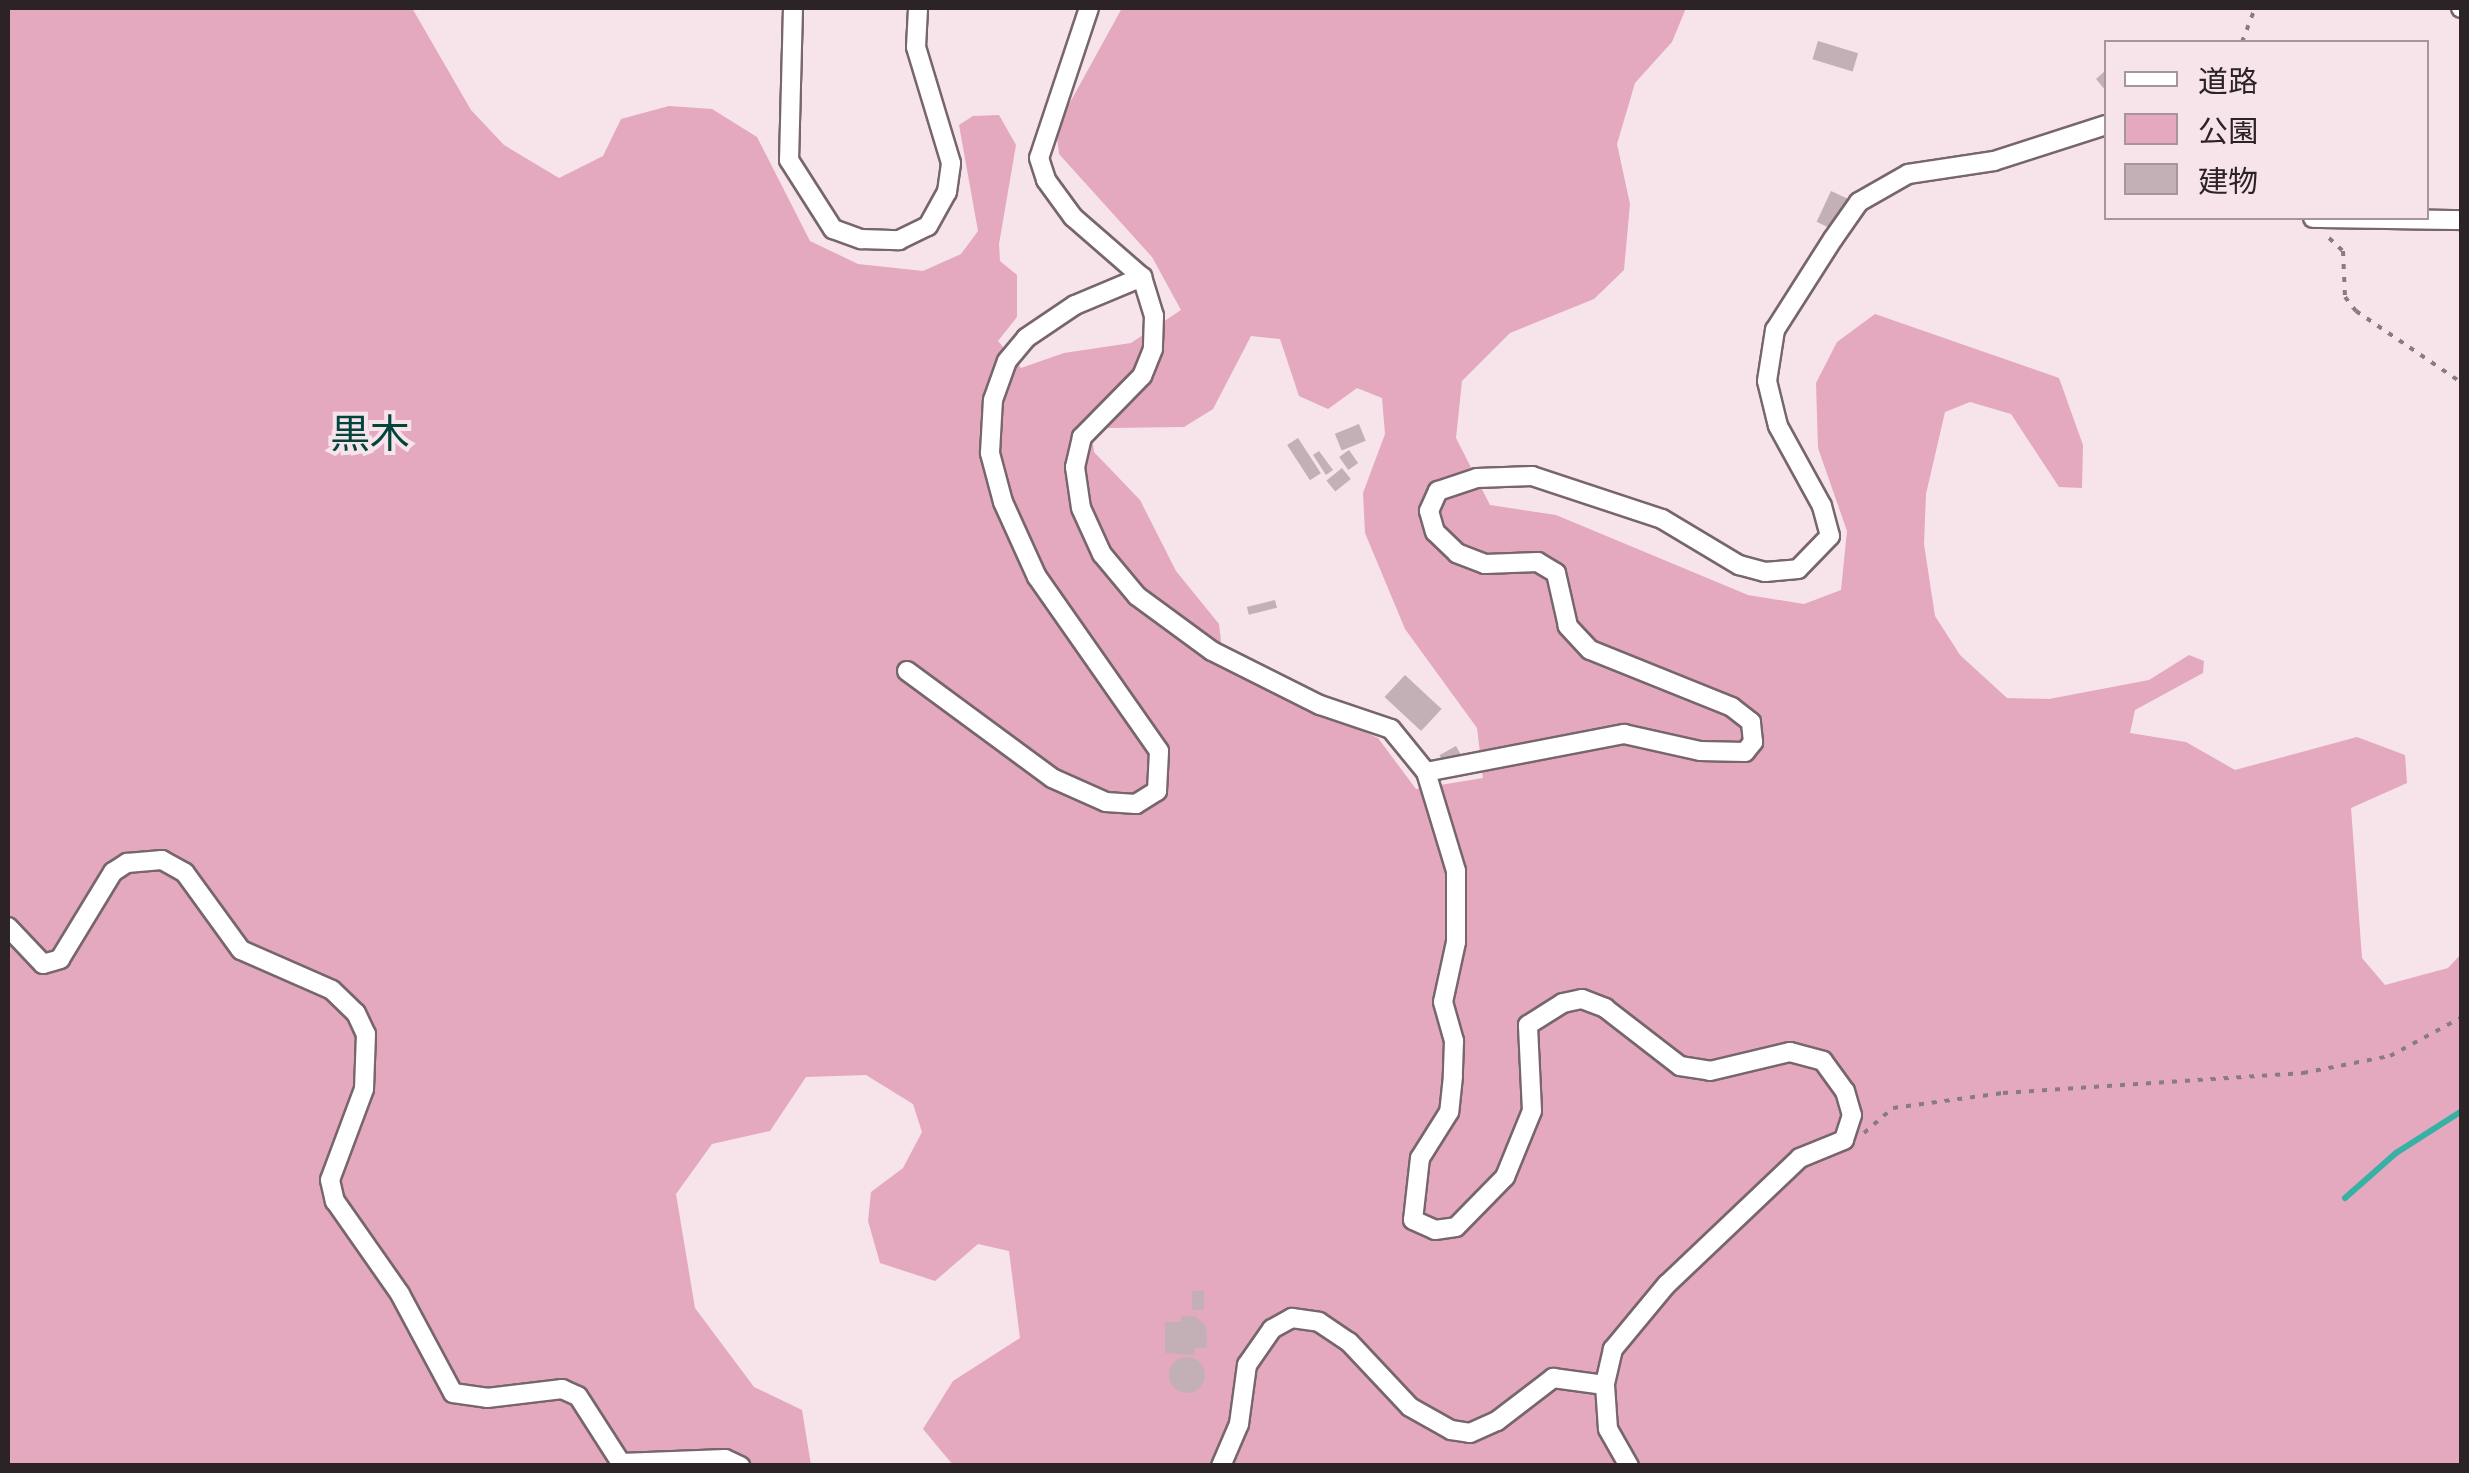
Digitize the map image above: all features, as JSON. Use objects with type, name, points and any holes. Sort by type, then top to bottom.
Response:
[{"type":"street","points":[[793,8],[790,160],[833,229],[860,239],[899,240],[928,226],[947,192],[951,162],[916,47],[918,8]]},
{"type":"street","points":[[1089,8],[1039,158],[1046,180],[1073,217],[1142,277],[1151,293],[1153,349],[1142,376],[1082,437],[1075,467],[1081,508],[1102,554],[1137,596],[1212,651],[1320,704],[1391,729],[1426,772],[1456,871],[1456,942],[1443,1002],[1454,1041],[1453,1076],[1449,1112],[1420,1158],[1413,1220],[1435,1230],[1456,1227],[1504,1178],[1532,1112],[1528,1025],[1545,1009],[1582,998],[1605,1008],[1680,1066],[1710,1071],[1790,1052],[1824,1062],[1845,1090],[1852,1115],[1844,1140],[1800,1158],[1667,1284],[1613,1349],[1605,1385],[1608,1428],[1629,1466]]},
{"type":"street","points":[[1426,772],[1624,734],[1700,752],[1744,752],[1753,742],[1751,722],[1732,707],[1590,650],[1568,626],[1556,573],[1538,562],[1485,564],[1458,552],[1434,532],[1429,511],[1438,491],[1477,478],[1532,476],[1662,519],[1739,565],[1765,572],[1798,568],[1830,536],[1822,506],[1778,426],[1768,381],[1775,330],[1833,239],[1860,202],[1908,174],[1994,160],[2104,126]]},
{"type":"street","points":[[2429,220],[2462,220]]},
{"type":"street","points":[[907,671],[1052,778],[1106,802],[1136,804],[1157,791],[1159,752],[1037,577],[1003,502],[990,453],[993,400],[1007,361],[1026,338],[1075,305],[1142,277]]},
{"type":"street","points":[[8,927],[44,964],[60,959],[113,872],[127,863],[162,860],[185,873],[241,950],[332,990],[356,1013],[366,1034],[364,1089],[330,1180],[335,1200],[400,1294],[453,1393],[488,1398],[562,1389],[578,1396],[621,1463],[724,1459],[740,1466]]},
{"type":"street","points":[[1222,1466],[1239,1424],[1247,1365],[1272,1329],[1292,1318],[1319,1322],[1349,1342],[1410,1407],[1451,1430],[1470,1433],[1498,1422],[1553,1378],[1605,1385]]},
{"type":"path","points":[[2243,40],[2255,8]]},
{"type":"path","points":[[2318,220],[2342,251],[2345,298],[2356,311],[2462,383]]},
{"type":"path","points":[[1844,1140],[1868,1132],[1893,1108],[2003,1092],[2303,1073],[2390,1056],[2462,1018]]},
{"type":"green space","points":[[8,8],[412,8],[471,110],[504,145],[559,178],[603,156],[621,119],[669,106],[712,109],[757,137],[810,241],[858,264],[923,271],[961,254],[978,231],[959,125],[973,116],[999,115],[1016,145],[999,244],[1000,261],[1017,275],[1017,317],[998,341],[1021,368],[1064,353],[1131,343],[1181,310],[1152,257],[1059,154],[1056,128],[1122,8],[1686,8],[1672,42],[1635,83],[1617,144],[1630,204],[1624,270],[1594,299],[1510,333],[1462,381],[1456,438],[1490,505],[1556,515],[1748,595],[1804,604],[1841,590],[1847,531],[1818,448],[1816,383],[1837,342],[1875,314],[2059,378],[2083,445],[2082,488],[2059,487],[2011,414],[1970,402],[1945,412],[1926,494],[1924,544],[1935,616],[1960,655],[2007,698],[2049,699],[2149,680],[2189,655],[2204,661],[2203,673],[2135,710],[2130,733],[2186,742],[2235,770],[2357,737],[2405,755],[2407,783],[2351,808],[2362,958],[2385,985],[2448,968],[2461,954],[2461,1465],[953,1465],[923,1429],[953,1381],[1020,1338],[1009,1251],[978,1244],[935,1281],[880,1263],[868,1221],[871,1192],[903,1168],[922,1132],[913,1104],[866,1075],[806,1077],[770,1131],[712,1144],[676,1194],[695,1308],[754,1387],[802,1410],[811,1465],[8,1466]],"holes":[[[1251,336],[1280,339],[1299,396],[1328,409],[1357,388],[1382,398],[1385,434],[1363,493],[1365,533],[1405,629],[1477,728],[1483,778],[1416,789],[1378,738],[1224,667],[1219,624],[1176,571],[1140,500],[1094,452],[1092,437],[1108,428],[1184,427],[1213,409]]]},
{"type":"building","points":[[1818,41],[1858,53],[1853,71],[1812,59]]},
{"type":"building","points":[[2104,72],[2104,89],[2096,79]]},
{"type":"building","points":[[1831,191],[1850,200],[1836,231],[1817,222]]},
{"type":"building","points":[[1359,424],[1366,441],[1342,450],[1335,434]]},
{"type":"building","points":[[1298,438],[1321,473],[1310,480],[1287,445]]},
{"type":"building","points":[[1349,450],[1358,463],[1348,470],[1339,457]]},
{"type":"building","points":[[1319,451],[1333,470],[1326,475],[1313,455]]},
{"type":"building","points":[[1342,468],[1351,479],[1335,491],[1326,481]]},
{"type":"building","points":[[1275,600],[1277,608],[1249,615],[1247,607]]},
{"type":"building","points":[[1405,675],[1442,709],[1421,731],[1385,697]]},
{"type":"building","points":[[1456,746],[1462,757],[1446,767],[1439,755]]},
{"type":"building","points":[[1192,1291],[1204,1291],[1204,1310],[1192,1310]]},
{"type":"building","points":[[1181,1316],[1195,1316],[1206,1326],[1207,1348],[1195,1348],[1195,1355],[1165,1353],[1165,1322],[1181,1322]]},
{"type":"building","points":[[1187,1357],[1200,1362],[1205,1375],[1200,1388],[1187,1393],[1174,1388],[1169,1375],[1174,1362]]},
{"type":"waterway","points":[[2345,1198],[2396,1153],[2462,1111]]},
{"type":"district","name":"黒木","points":[[370,433]]}]
